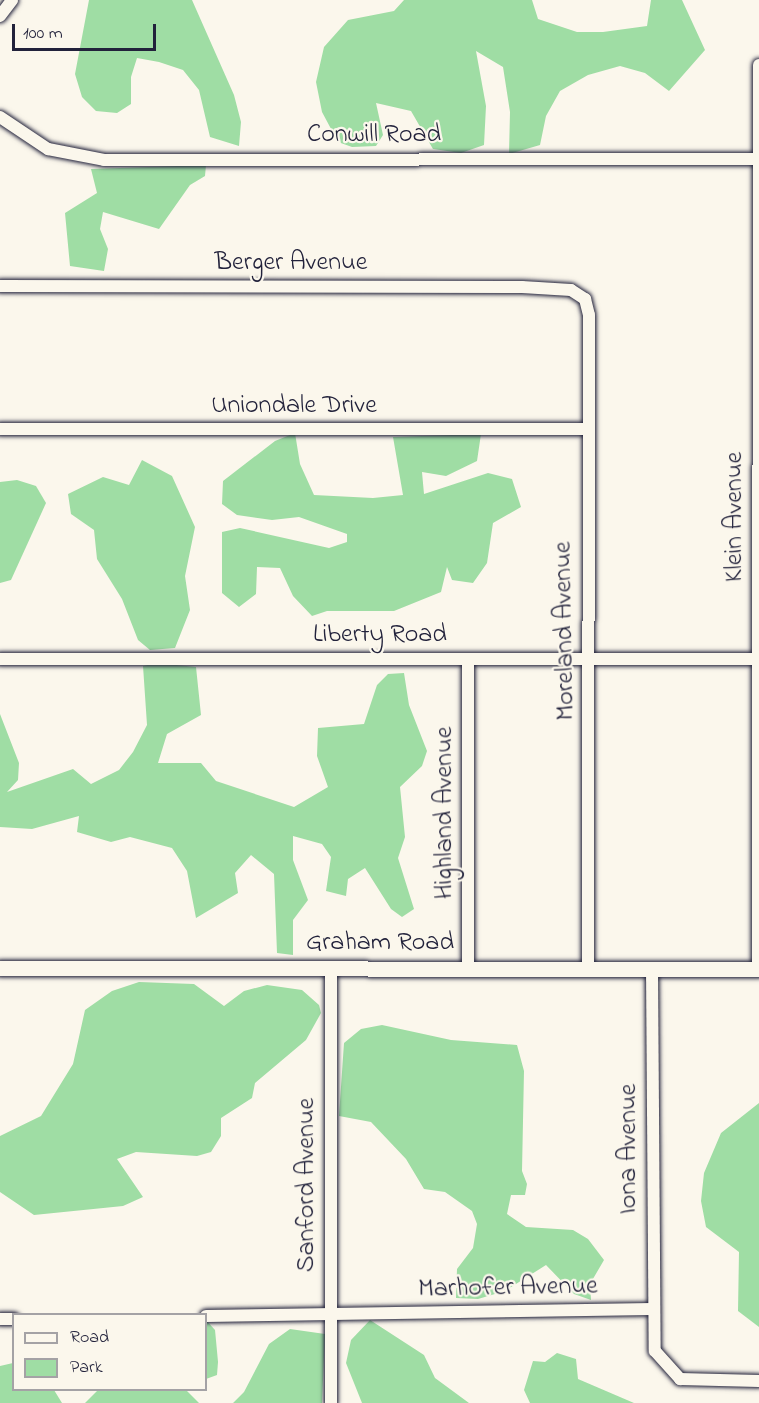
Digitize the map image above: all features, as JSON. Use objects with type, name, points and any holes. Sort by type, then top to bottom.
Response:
[{"type":"main road","name":"Graham Road","points":[[0,968],[758,969]]},
{"type":"street","points":[[0,16],[12,0]]},
{"type":"street","name":"Klein Avenue","points":[[758,969],[759,65]]},
{"type":"street","name":"Conwill Road","points":[[0,117],[48,149],[104,160],[758,159]]},
{"type":"street","name":"Berger Avenue","points":[[0,286],[522,287],[572,290],[581,295]]},
{"type":"street","name":"Moreland Avenue","points":[[581,295],[589,315],[588,968]]},
{"type":"street","name":"Uniondale Drive","points":[[0,429],[588,429]]},
{"type":"street","name":"Liberty Road","points":[[0,659],[759,658]]},
{"type":"street","name":"Highland Avenue","points":[[468,659],[468,968]]},
{"type":"street","name":"Sanford Avenue","points":[[331,968],[331,1403]]},
{"type":"street","name":"Iona Avenue","points":[[652,968],[652,1309]]},
{"type":"street","points":[[652,1309],[655,1351],[670,1373],[692,1381],[759,1381]]},
{"type":"street","name":"Marhofer Avenue","points":[[207,1316],[652,1309]]},
{"type":"green space","points":[[89,0],[192,0],[234,95],[241,122],[239,146],[210,137],[199,90],[183,70],[159,62],[137,58],[131,77],[131,104],[117,113],[96,111],[82,97],[75,74]]},
{"type":"green space","points":[[404,0],[532,0],[538,19],[577,32],[603,32],[647,26],[651,0],[682,0],[705,50],[669,91],[645,73],[620,66],[588,75],[560,91],[546,116],[540,145],[509,154],[510,112],[503,67],[476,51],[486,106],[484,145],[461,153],[433,149],[411,111],[376,103],[383,135],[376,146],[352,147],[338,142],[322,112],[316,82],[324,47],[348,20],[394,11]]},
{"type":"green space","points":[[206,165],[205,176],[190,185],[159,229],[103,212],[100,229],[108,249],[104,271],[70,266],[65,213],[97,193],[91,169]]},
{"type":"green space","points":[[295,433],[300,464],[314,495],[373,498],[403,495],[393,437],[481,434],[477,461],[446,476],[422,472],[424,494],[488,473],[512,479],[521,507],[493,523],[487,563],[473,583],[452,580],[447,567],[441,592],[394,611],[327,611],[312,616],[293,596],[280,568],[257,567],[256,594],[239,607],[222,593],[222,532],[240,528],[329,548],[347,542],[347,534],[299,517],[272,520],[237,515],[222,504],[223,481],[275,441]]},
{"type":"green space","points":[[142,460],[172,476],[195,527],[185,576],[190,610],[175,648],[150,650],[138,640],[122,599],[97,559],[94,530],[71,514],[68,494],[103,477],[129,485]]},
{"type":"green space","points":[[17,480],[36,486],[46,503],[11,580],[0,583],[0,482]]},
{"type":"green space","points":[[157,663],[196,667],[201,715],[167,734],[158,763],[201,763],[216,781],[294,807],[328,787],[317,756],[318,728],[364,724],[377,685],[388,674],[404,673],[409,705],[427,751],[422,766],[400,787],[405,837],[398,858],[414,909],[402,917],[391,909],[365,868],[348,879],[346,896],[326,891],[331,857],[322,844],[293,836],[293,860],[308,900],[293,920],[293,955],[277,953],[274,874],[251,855],[235,873],[238,893],[196,918],[187,871],[172,848],[130,837],[111,842],[77,832],[79,816],[32,829],[0,827],[0,714],[19,763],[18,780],[7,792],[73,769],[91,784],[119,770],[133,752],[147,725],[143,666]]},
{"type":"green space","points":[[139,982],[194,984],[224,1006],[244,991],[267,985],[302,990],[319,1005],[321,1013],[306,1040],[255,1083],[252,1098],[221,1118],[221,1136],[211,1152],[197,1156],[136,1152],[117,1159],[143,1197],[123,1206],[34,1215],[0,1192],[0,1136],[41,1116],[73,1064],[85,1010],[112,991]]},
{"type":"green space","points":[[382,1025],[451,1040],[517,1045],[524,1071],[522,1171],[527,1184],[525,1195],[511,1195],[507,1214],[526,1227],[573,1230],[588,1239],[604,1260],[590,1284],[591,1300],[574,1294],[546,1265],[505,1291],[478,1299],[456,1298],[457,1269],[473,1248],[477,1224],[472,1211],[445,1192],[424,1189],[406,1159],[371,1122],[339,1116],[344,1043],[361,1029]]},
{"type":"green space","points":[[759,1103],[759,1327],[738,1311],[739,1252],[706,1227],[701,1201],[704,1173],[721,1133]]},
{"type":"green space","points":[[370,1320],[424,1355],[435,1378],[469,1403],[362,1403],[346,1363],[351,1340]]},
{"type":"green space","points":[[207,1321],[215,1330],[217,1375],[207,1379]]},
{"type":"green space","points":[[290,1329],[325,1334],[322,1403],[233,1403],[244,1392],[269,1344]]},
{"type":"green space","points":[[557,1353],[576,1359],[578,1379],[634,1403],[530,1403],[524,1390],[533,1361],[545,1362]]},
{"type":"green space","points":[[12,1363],[12,1391],[55,1391],[62,1403],[0,1403],[0,1366]]},
{"type":"green space","points":[[97,1391],[187,1391],[199,1403],[85,1403]]}]
